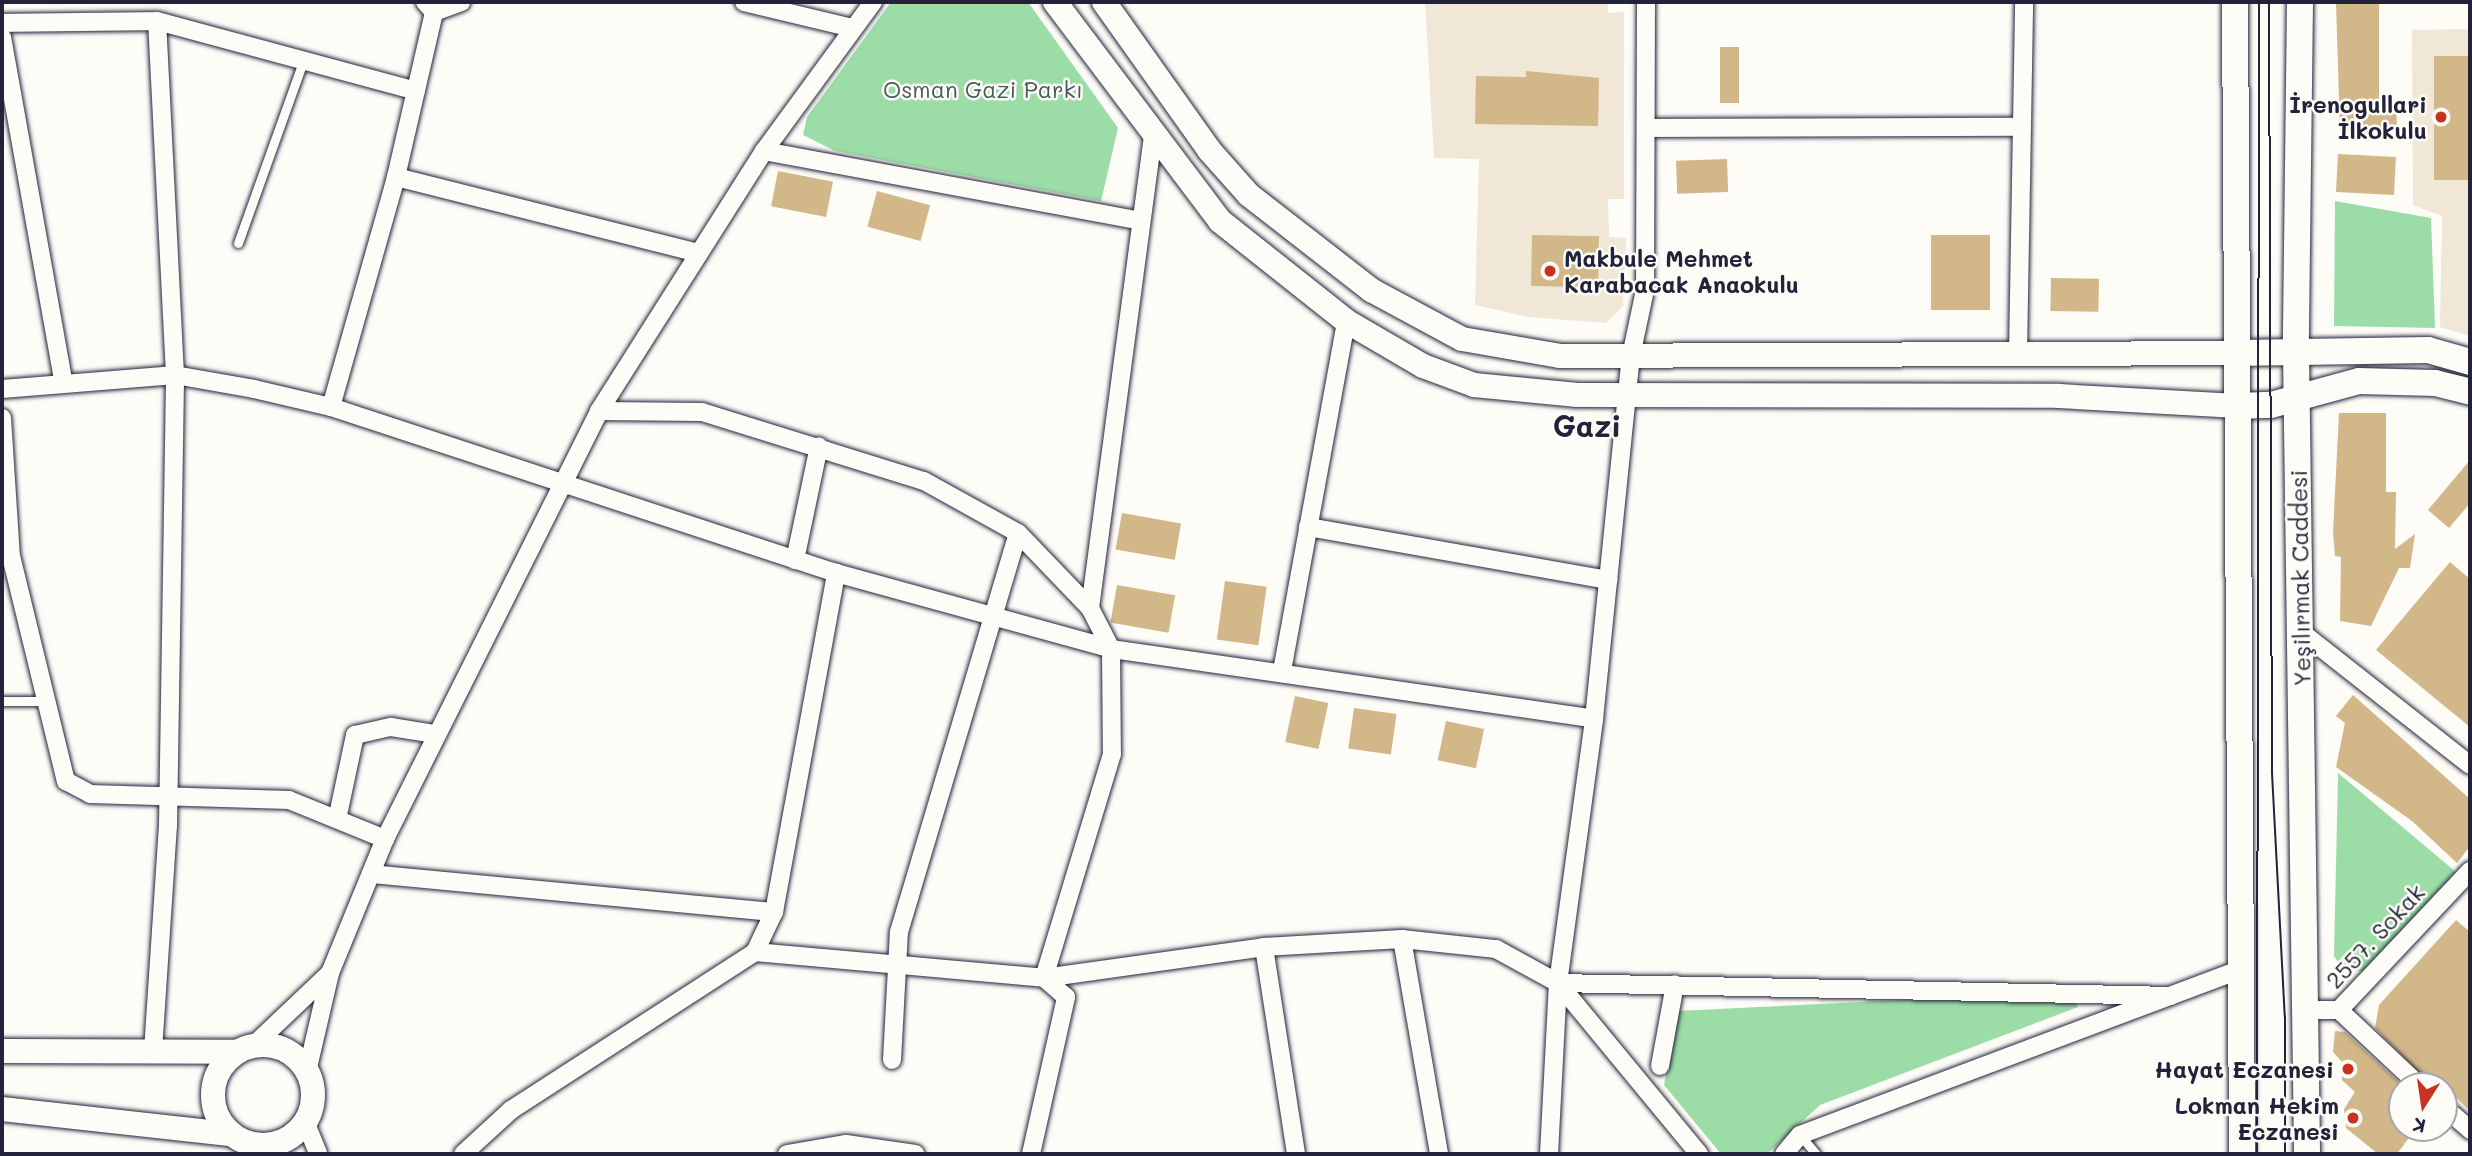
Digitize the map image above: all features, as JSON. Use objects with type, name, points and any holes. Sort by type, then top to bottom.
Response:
[{"type":"main road","points":[[1055,2],[1153,136],[1220,221],[1346,321],[1423,366],[1474,385],[1626,395],[2059,396],[2238,406],[2298,399],[2358,381],[2435,383],[2470,392]]},
{"type":"main road","points":[[1104,2],[1224,169],[1371,290],[1462,340],[1508,352],[1631,356],[2428,350],[2470,362]]},
{"type":"main road","points":[[2235,2],[2235,353],[2238,406],[2242,1154]]},
{"type":"main road","name":"Yeşilırmak Caddesi","points":[[2300,2],[2296,353],[2307,1154]]},
{"type":"main road","points":[[230,1134],[219,1121],[213,1090],[226,1061],[246,1049]]},
{"type":"main road","points":[[2,1051],[285,1050],[307,1072],[312,1097],[305,1121],[294,1134],[269,1150],[230,1134],[2,1110]]},
{"type":"main road","points":[[2226,1154],[2242,1064]]},
{"type":"street","points":[[331,407],[396,177],[416,91],[429,7],[461,2]]},
{"type":"street","points":[[744,2],[852,28]]},
{"type":"street","points":[[852,28],[862,2]]},
{"type":"street","points":[[307,1072],[330,973],[386,839],[435,734],[599,411],[764,151],[873,2]]},
{"type":"street","points":[[1549,1154],[1559,983],[1594,719],[1626,395],[1631,356],[1646,290],[1646,2]]},
{"type":"street","points":[[2018,354],[2018,127],[2024,2]]},
{"type":"street","points":[[2,23],[157,21],[416,91]]},
{"type":"street","points":[[153,1051],[168,798],[175,375],[157,21]]},
{"type":"street","points":[[2,37],[63,380]]},
{"type":"street","points":[[1646,128],[2018,127]]},
{"type":"street","points":[[1090,608],[1153,136]]},
{"type":"street","points":[[764,151],[1140,221]]},
{"type":"street","points":[[396,177],[698,253]]},
{"type":"street","points":[[1282,671],[1346,321]]},
{"type":"street","points":[[2,389],[63,380],[175,375],[331,407],[836,573],[1111,649],[1282,671],[1594,719]]},
{"type":"street","points":[[599,411],[702,412],[819,446],[924,481],[1018,533],[1090,608],[1111,649],[1112,754],[1044,978]]},
{"type":"street","points":[[2,418],[11,556],[66,781],[90,794],[289,800],[338,815],[386,839]]},
{"type":"street","points":[[796,560],[819,446]]},
{"type":"street","points":[[1308,527],[1608,580]]},
{"type":"street","points":[[892,1060],[899,932],[1018,533]]},
{"type":"street","points":[[463,1154],[511,1110],[755,952],[774,912],[836,573]]},
{"type":"street","points":[[2301,632],[2470,765]]},
{"type":"street","points":[[338,815],[355,735],[391,727],[435,734]]},
{"type":"street","name":"2557. Sokak","points":[[2304,1010],[2339,1010],[2470,871]]},
{"type":"street","points":[[372,874],[774,912]]},
{"type":"street","points":[[755,952],[897,962],[1044,978],[1264,947],[1402,939],[1496,949],[1559,983],[1699,1154]]},
{"type":"street","points":[[1402,939],[1439,1154]]},
{"type":"street","points":[[1264,947],[1296,1154]]},
{"type":"street","points":[[1784,1154],[1800,1135],[2242,969]]},
{"type":"street","points":[[246,1049],[330,973]]},
{"type":"street","points":[[1031,1154],[1066,997],[1044,978]]},
{"type":"street","points":[[1559,983],[2171,996]]},
{"type":"street","points":[[1660,1066],[1675,984]]},
{"type":"street","points":[[2339,1010],[2405,1072]]},
{"type":"street","points":[[305,1121],[318,1154]]},
{"type":"street","points":[[787,1154],[846,1144],[915,1154]]},
{"type":"lane","points":[[238,243],[304,59]]},
{"type":"lane","points":[[2,701],[46,701]]},
{"type":"lane","points":[[1800,1135],[1816,1154]]},
{"type":"shaded area","points":[[1425,2],[1608,2],[1608,13],[1624,12],[1624,199],[1608,199],[1609,237],[1626,238],[1623,306],[1606,323],[1528,317],[1475,305],[1479,159],[1434,158]]},
{"type":"shaded area","name":"İrenogullari İlkokulu","points":[[2470,29],[2470,336],[2440,327],[2442,216],[2413,205],[2412,30]]},
{"type":"green space","name":"Osman Gazi Parkı","points":[[891,2],[1028,2],[1118,128],[1101,201],[835,151],[803,135],[807,117]]},
{"type":"green space","points":[[2335,201],[2431,218],[2435,328],[2334,326]]},
{"type":"green space","points":[[2338,773],[2456,872],[2371,973],[2342,968],[2334,956]]},
{"type":"green space","points":[[2069,992],[2078,1007],[1820,1105],[1767,1154],[1721,1154],[1664,1085],[1677,1011]]},
{"type":"building","points":[[2336,2],[2379,2],[2379,102],[2396,101],[2397,128],[2340,131]]},
{"type":"building","points":[[1720,47],[1739,47],[1739,103],[1720,103]]},
{"type":"building","points":[[2434,56],[2470,56],[2470,180],[2434,180]]},
{"type":"building","points":[[1526,71],[1599,78],[1598,126],[1475,124],[1476,76],[1526,77]]},
{"type":"building","points":[[2338,154],[2396,157],[2394,195],[2336,192]]},
{"type":"building","points":[[1727,159],[1728,192],[1677,194],[1676,161]]},
{"type":"building","points":[[778,171],[833,182],[826,217],[771,206]]},
{"type":"building","points":[[877,191],[930,205],[921,241],[867,227]]},
{"type":"building","points":[[1532,235],[1599,236],[1598,287],[1531,286]]},
{"type":"building","points":[[1931,235],[1990,235],[1990,310],[1931,310]]},
{"type":"building","points":[[2051,278],[2099,279],[2098,312],[2050,311]]},
{"type":"building","points":[[2339,413],[2386,413],[2386,492],[2396,492],[2395,549],[2415,534],[2410,568],[2399,568],[2371,626],[2340,621],[2341,557],[2335,556],[2333,532]]},
{"type":"building","points":[[2470,460],[2470,503],[2449,528],[2428,510]]},
{"type":"building","points":[[1122,513],[1181,523],[1175,560],[1116,549]]},
{"type":"building","points":[[2450,562],[2470,579],[2470,727],[2376,650]]},
{"type":"building","points":[[1225,581],[1267,587],[1258,645],[1217,639]]},
{"type":"building","points":[[1117,585],[1175,595],[1169,633],[1110,622]]},
{"type":"building","points":[[2353,695],[2470,799],[2470,846],[2457,863],[2412,821],[2336,767],[2345,723],[2336,716]]},
{"type":"building","points":[[1295,696],[1328,703],[1318,749],[1285,742]]},
{"type":"building","points":[[1354,708],[1397,714],[1391,755],[1348,749]]},
{"type":"building","points":[[1446,721],[1484,729],[1476,768],[1438,760]]},
{"type":"building","points":[[2456,920],[2470,932],[2470,1111],[2458,1099],[2458,1072],[2417,1072],[2375,1028],[2379,1005]]},
{"type":"building","points":[[2335,1031],[2345,1032],[2388,1072],[2388,1142],[2406,1142],[2397,1154],[2378,1154],[2346,1128],[2344,1109],[2355,1092],[2342,1080],[2342,1062],[2333,1052]]},
{"type":"tram line","points":[[2257,1154],[2259,2]]},
{"type":"tram line","points":[[2269,2],[2272,773],[2285,1017],[2285,1154]]},
{"type":"place","name":"İrenogullari İlkokulu","points":[[2441,117]]},
{"type":"place","name":"Makbule Mehmet Karabacak Anaokulu","points":[[1550,271]]},
{"type":"place","name":"Hayat Eczanesi","points":[[2348,1069]]},
{"type":"place","name":"Lokman Hekim Eczanesi","points":[[2353,1118]]},
{"type":"district","name":"Gazi","points":[[1587,425]]}]
